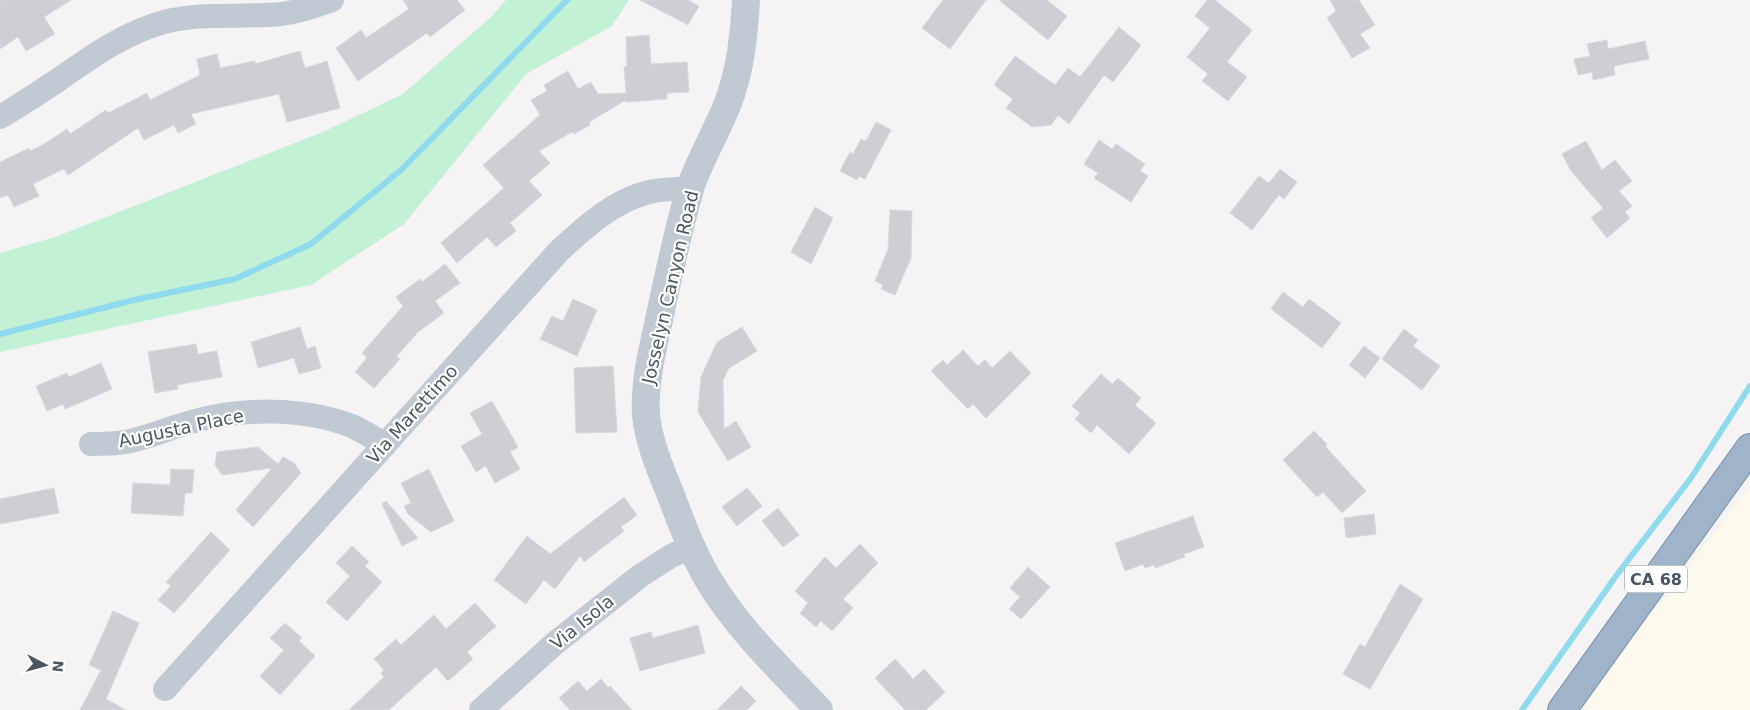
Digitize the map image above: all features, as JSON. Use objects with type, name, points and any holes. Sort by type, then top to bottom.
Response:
[{"type":"highway","name":"CA 68","points":[[1562,710],[1750,448]]},
{"type":"street","points":[[0,117],[35,96],[85,60],[110,45],[163,22],[203,15],[281,14],[332,0]]},
{"type":"street","name":"Josselyn Canyon Road","points":[[746,0],[739,68],[729,100],[691,188],[670,266],[648,374],[646,396],[648,430],[654,452],[692,547],[708,579],[725,605],[769,658],[819,710]]},
{"type":"street","name":"Via Marettimo","points":[[165,690],[559,250],[593,220],[620,204],[649,192],[691,188]]},
{"type":"street","name":"Augusta Place","points":[[91,444],[126,442],[191,422],[235,414],[259,412],[304,414],[322,417],[353,427],[385,445]]},
{"type":"street","name":"Via Isola","points":[[495,705],[554,644],[640,576],[671,556],[692,547]]},
{"type":"shaded area","points":[[1750,487],[1750,710],[1577,710]]},
{"type":"green space","points":[[506,0],[629,0],[612,26],[526,74],[404,224],[311,285],[0,352],[0,253],[55,237],[323,132],[403,94],[491,17]]},
{"type":"building","points":[[0,0],[71,0],[44,17],[55,34],[26,51],[18,37],[0,49]]},
{"type":"building","points":[[403,0],[457,0],[465,10],[430,37],[427,33],[358,81],[336,48],[361,30],[366,38],[409,9]]},
{"type":"building","points":[[640,0],[688,0],[699,6],[688,25]]},
{"type":"building","points":[[943,0],[986,0],[950,49],[922,28]]},
{"type":"building","points":[[999,0],[1047,0],[1067,16],[1048,40]]},
{"type":"building","points":[[1207,0],[1215,0],[1252,30],[1227,62],[1247,77],[1228,101],[1202,81],[1208,74],[1187,57],[1210,28],[1195,16]]},
{"type":"building","points":[[1330,0],[1359,0],[1375,25],[1360,34],[1370,48],[1352,58],[1327,18],[1336,11]]},
{"type":"building","points":[[1119,27],[1141,45],[1113,82],[1104,75],[1069,124],[1058,115],[1051,125],[1032,127],[1006,108],[1013,99],[994,85],[1015,56],[1055,85],[1068,68],[1080,77]]},
{"type":"building","points":[[649,35],[651,64],[687,62],[689,92],[667,93],[667,99],[626,102],[626,100],[589,122],[590,125],[574,134],[572,132],[539,151],[550,163],[529,181],[542,195],[510,223],[516,231],[496,247],[487,237],[457,263],[441,243],[504,188],[483,165],[540,115],[531,100],[547,91],[544,85],[568,71],[578,89],[591,82],[598,94],[626,93],[624,67],[627,66],[626,37]]},
{"type":"building","points":[[1607,40],[1608,49],[1645,41],[1649,59],[1614,66],[1615,75],[1593,80],[1592,72],[1578,75],[1574,59],[1590,56],[1587,44]]},
{"type":"building","points":[[300,51],[305,68],[327,61],[340,108],[287,122],[279,94],[191,114],[196,124],[178,133],[174,125],[144,140],[138,128],[68,175],[64,169],[33,184],[39,196],[14,207],[8,195],[0,198],[0,162],[29,148],[30,151],[67,129],[70,134],[106,110],[108,113],[147,93],[150,100],[200,75],[197,59],[217,54],[220,68],[255,61],[255,64]]},
{"type":"building","points":[[876,122],[891,130],[865,179],[859,176],[857,180],[840,171],[850,152],[853,154],[861,139],[866,141]]},
{"type":"building","points":[[1099,140],[1112,149],[1116,144],[1145,164],[1140,171],[1148,176],[1131,202],[1094,178],[1098,173],[1084,164]]},
{"type":"building","points":[[1586,141],[1602,170],[1615,160],[1632,181],[1619,191],[1632,206],[1625,212],[1630,218],[1607,238],[1591,218],[1603,208],[1571,171],[1562,154]]},
{"type":"building","points":[[1280,169],[1297,182],[1284,199],[1279,195],[1252,230],[1230,213],[1259,176],[1269,183]]},
{"type":"building","points":[[815,207],[833,218],[811,264],[791,252]]},
{"type":"building","points":[[890,210],[912,211],[911,258],[895,295],[881,289],[883,285],[875,281],[888,249]]},
{"type":"building","points":[[445,264],[460,283],[435,301],[444,313],[418,332],[396,357],[400,359],[374,388],[355,372],[367,358],[362,353],[403,306],[396,297],[420,279],[422,282]]},
{"type":"building","points":[[1283,292],[1303,307],[1309,299],[1341,323],[1322,348],[1271,309]]},
{"type":"building","points":[[573,299],[597,310],[577,356],[540,339],[552,316],[563,321]]},
{"type":"building","points":[[300,327],[307,349],[315,346],[321,368],[299,374],[294,358],[258,368],[251,342]]},
{"type":"building","points":[[742,327],[757,351],[729,368],[723,380],[724,429],[736,421],[751,447],[728,461],[698,412],[701,377],[717,342]]},
{"type":"building","points":[[1404,329],[1418,340],[1413,346],[1440,366],[1422,390],[1382,359]]},
{"type":"building","points":[[196,344],[198,354],[217,351],[222,377],[177,385],[178,389],[155,393],[148,352]]},
{"type":"building","points":[[1364,346],[1380,358],[1365,378],[1349,365]]},
{"type":"building","points":[[963,350],[978,366],[985,360],[992,368],[1010,351],[1031,373],[986,418],[973,404],[968,409],[931,371],[943,360],[947,365]]},
{"type":"building","points":[[101,363],[112,389],[65,409],[63,404],[47,411],[36,386],[67,373],[69,377]]},
{"type":"building","points":[[613,366],[617,432],[576,433],[574,368]]},
{"type":"building","points":[[1101,374],[1112,384],[1118,378],[1141,398],[1135,405],[1156,423],[1129,454],[1097,425],[1091,433],[1075,419],[1080,413],[1072,406]]},
{"type":"building","points":[[492,401],[518,447],[510,452],[520,469],[495,483],[486,466],[476,472],[461,446],[482,434],[470,413]]},
{"type":"building","points":[[1314,431],[1327,444],[1325,446],[1366,491],[1342,513],[1323,492],[1317,497],[1283,460]]},
{"type":"building","points":[[258,447],[278,464],[283,457],[294,463],[301,473],[253,527],[236,510],[272,468],[222,475],[215,465],[217,452]]},
{"type":"building","points":[[171,469],[194,470],[192,493],[185,493],[183,516],[131,513],[133,483],[170,485]]},
{"type":"building","points":[[429,469],[454,521],[431,532],[408,514],[404,506],[411,503],[401,483]]},
{"type":"building","points":[[54,488],[59,513],[0,524],[0,499]]},
{"type":"building","points":[[747,488],[762,506],[737,526],[722,507]]},
{"type":"building","points":[[624,497],[637,515],[621,527],[624,531],[584,562],[580,556],[555,589],[544,580],[526,604],[494,580],[527,536],[550,554]]},
{"type":"building","points":[[386,501],[418,538],[402,546],[382,504]]},
{"type":"building","points":[[778,508],[799,535],[783,547],[762,521]]},
{"type":"building","points":[[1374,514],[1376,534],[1346,538],[1344,518]]},
{"type":"building","points":[[1193,516],[1204,547],[1184,554],[1185,557],[1155,568],[1154,565],[1145,568],[1143,564],[1125,571],[1115,543]]},
{"type":"building","points":[[211,532],[230,550],[174,613],[158,600],[171,586],[166,582]]},
{"type":"building","points":[[860,544],[878,563],[843,599],[853,608],[832,631],[821,621],[816,627],[800,613],[808,603],[795,591],[825,557],[836,568]]},
{"type":"building","points":[[352,546],[369,562],[365,566],[382,582],[347,621],[326,602],[350,576],[336,563]]},
{"type":"building","points":[[1028,567],[1050,587],[1021,619],[1009,609],[1020,597],[1010,588]]},
{"type":"building","points":[[1400,584],[1423,599],[1370,689],[1343,674],[1360,644],[1365,647]]},
{"type":"building","points":[[475,603],[496,626],[467,652],[473,659],[448,681],[436,667],[389,710],[349,710],[384,677],[381,673],[384,670],[374,659],[396,639],[401,645],[434,615],[446,629]]},
{"type":"building","points":[[113,611],[139,623],[106,699],[126,710],[80,710],[101,670],[89,665]]},
{"type":"building","points":[[285,623],[302,638],[299,641],[315,656],[280,695],[260,676],[284,650],[270,638]]},
{"type":"building","points":[[698,625],[705,653],[640,671],[630,638],[651,632],[653,638]]},
{"type":"building","points":[[895,659],[913,679],[924,669],[945,692],[926,710],[905,710],[875,678]]},
{"type":"building","points":[[601,679],[632,710],[570,710],[559,698],[578,681],[587,691]]},
{"type":"building","points":[[741,686],[756,701],[747,710],[717,710]]},
{"type":"waterway","points":[[0,334],[134,300],[235,279],[311,244],[401,170],[567,0]]},
{"type":"waterway","points":[[1522,710],[1616,576],[1691,478],[1750,386]]}]
